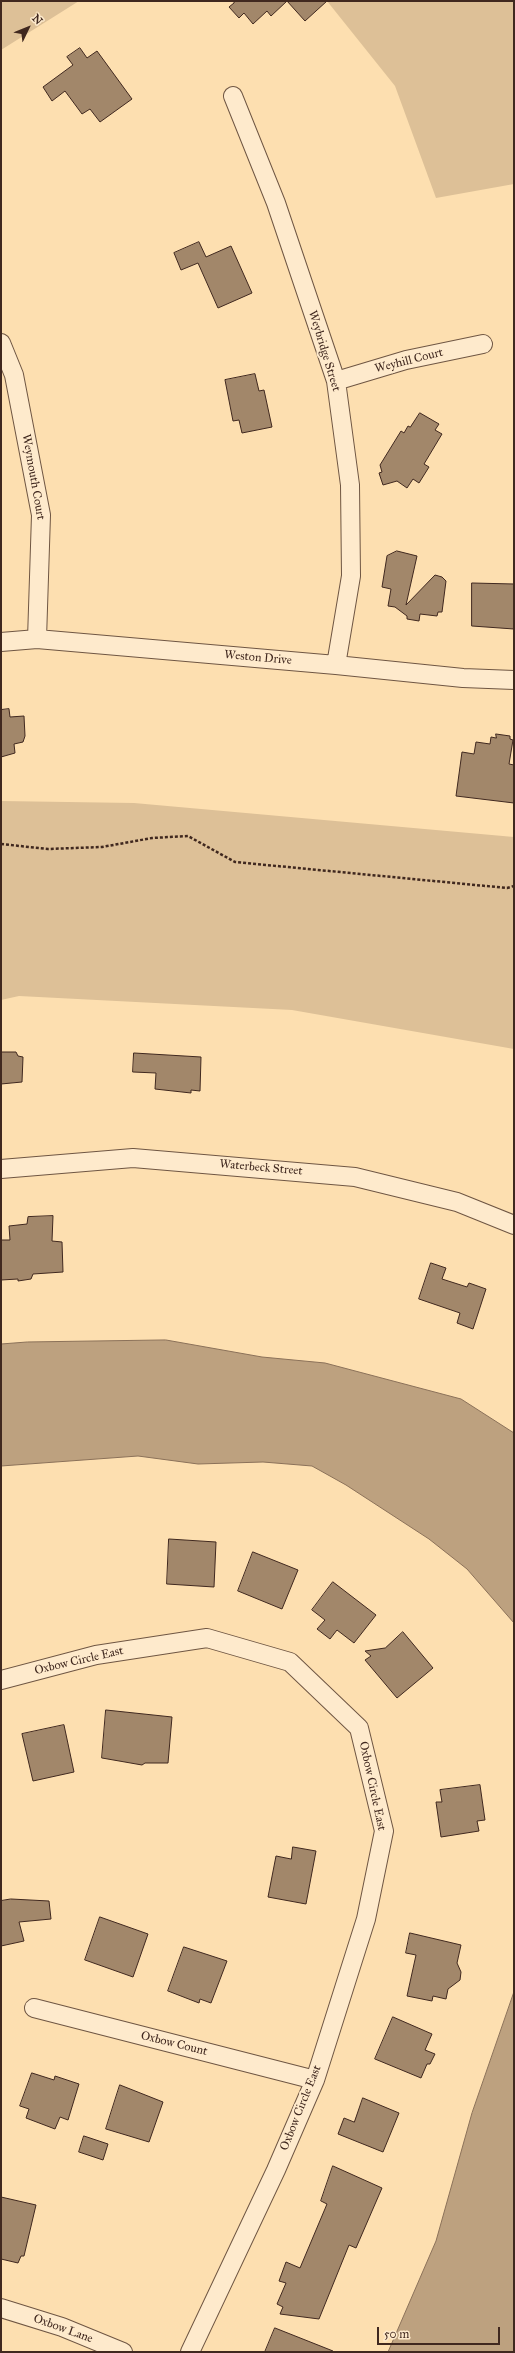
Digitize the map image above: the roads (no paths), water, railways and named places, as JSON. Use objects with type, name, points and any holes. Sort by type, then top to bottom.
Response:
[{"type":"street","name":"Weybridge Street","points":[[233,96],[276,204],[336,381],[350,485],[351,576],[336,665]]},
{"type":"street","name":"Weymouth Court","points":[[1,343],[14,375],[41,514],[37,639]]},
{"type":"street","name":"Weyhill Court","points":[[336,381],[406,360],[483,344]]},
{"type":"street","name":"Weston Drive","points":[[1,642],[37,639],[336,665],[463,678],[514,680]]},
{"type":"street","name":"Waterbeck Street","points":[[1,1170],[133,1158],[355,1177],[457,1202],[514,1225]]},
{"type":"street","name":"Oxbow Circle East","points":[[1,1680],[96,1655],[207,1638],[290,1662],[359,1728],[384,1831],[366,1919],[315,2080],[276,2170],[190,2352]]},
{"type":"street","name":"Oxbow Count","points":[[34,2008],[315,2080]]},
{"type":"street","name":"Oxbow Lane","points":[[1,2308],[62,2327],[123,2352]]}]
